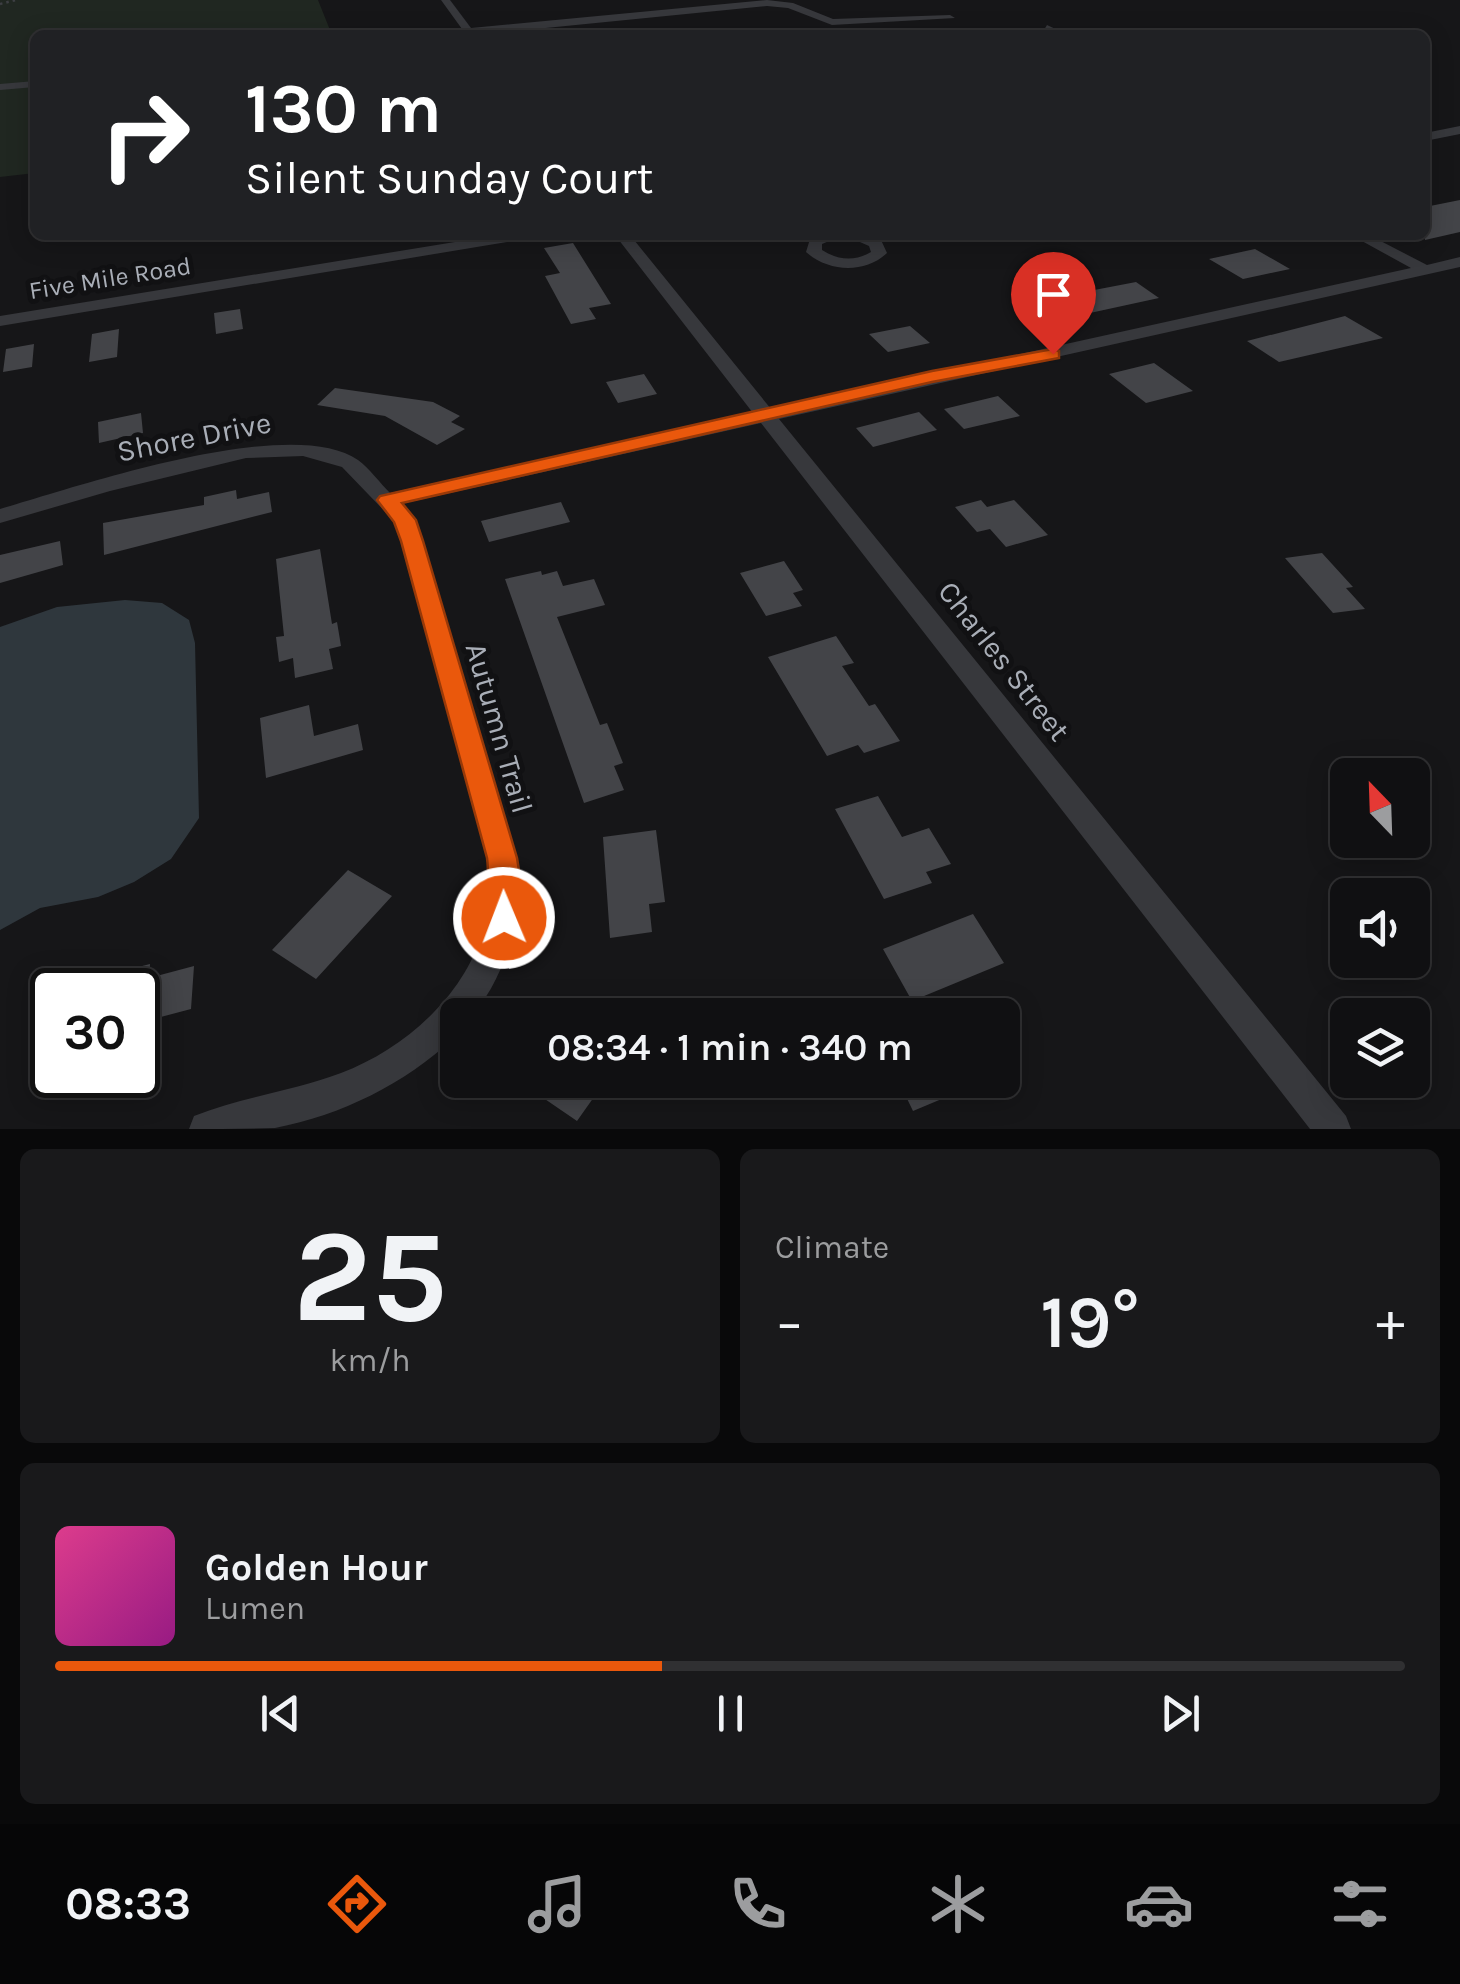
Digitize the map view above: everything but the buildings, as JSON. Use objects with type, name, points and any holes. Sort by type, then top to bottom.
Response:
[{"type":"street","points":[[445,0],[467,30]]},
{"type":"street","points":[[508,30],[767,3],[790,5],[832,22],[950,18]]},
{"type":"street","points":[[1046,28],[1050,30]]},
{"type":"street","points":[[0,87],[30,84]]},
{"type":"street","points":[[1430,136],[1460,130]]},
{"type":"street","name":"Five Mile Road","points":[[0,321],[494,240]]},
{"type":"street","name":"Charles Street","points":[[626,240],[1333,1129]]},
{"type":"street","points":[[821,240],[815,242],[814,252],[837,262],[869,261],[880,248],[870,240]]},
{"type":"street","points":[[1368,240],[1426,270]]},
{"type":"street","points":[[388,500],[1460,262]]},
{"type":"street","name":"Shore Drive","points":[[0,516],[136,478],[246,452],[280,449],[341,458],[388,500]]},
{"type":"street","name":"Autumn Trail","points":[[207,1129],[350,1088],[396,1064],[437,1032],[479,979],[504,918],[506,884],[502,858],[412,541],[405,520],[388,500]]},
{"type":"path","points":[[0,4],[16,0]]},
{"type":"shaded area","points":[[0,0],[318,0],[330,30],[30,30],[30,174],[0,177]]},
{"type":"shaded area","points":[[125,600],[162,603],[189,620],[195,643],[199,818],[171,859],[134,882],[98,897],[40,908],[0,930],[0,627],[57,607]]},
{"type":"route","points":[[504,918],[506,884],[502,858],[412,541],[405,520],[388,500],[932,376],[1053,354]]}]
